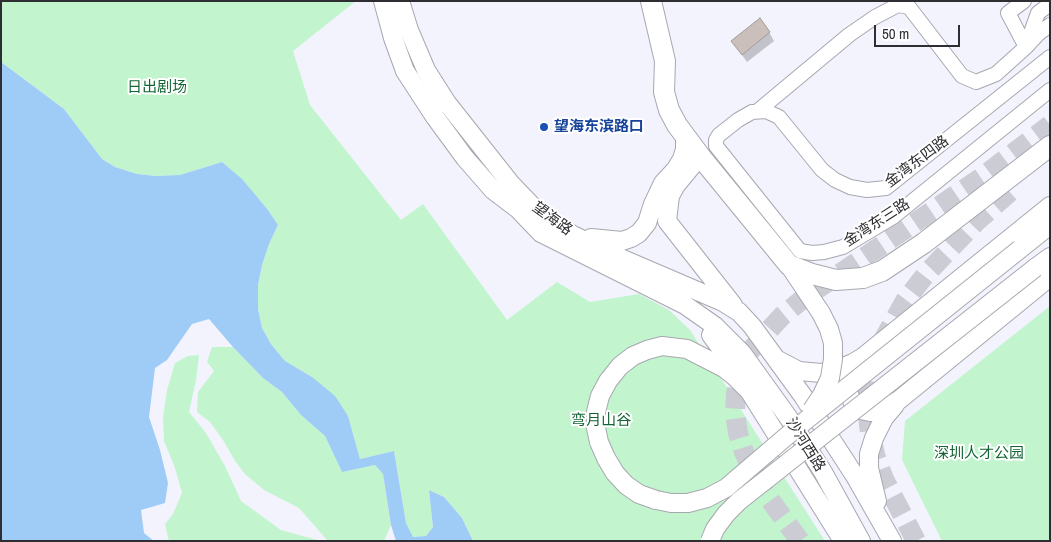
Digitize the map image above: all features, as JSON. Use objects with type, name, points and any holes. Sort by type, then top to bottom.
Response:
[{"type":"highway","points":[[651,1],[664,60],[664,92],[669,110],[685,137],[789,265],[812,274],[836,280],[863,278],[882,271],[924,243],[1050,146]]},
{"type":"highway","points":[[1010,192],[1050,160]]},
{"type":"main road","name":"望海路","points":[[383,1],[393,38],[405,71],[435,118],[492,190],[518,209],[541,233],[685,305],[715,326],[742,353]]},
{"type":"main road","name":"望海路","points":[[400,1],[409,30],[426,70],[448,103],[511,184],[536,209],[553,223],[574,235],[625,260],[723,302],[739,312],[776,358]]},
{"type":"main road","points":[[574,235],[604,241],[622,241],[639,233],[647,222],[663,183],[676,169],[682,159],[685,149],[685,137]]},
{"type":"main road","points":[[706,163],[683,175],[670,196],[667,221],[739,312]]},
{"type":"main road","points":[[776,358],[799,371],[821,373],[843,368],[863,357],[1050,206]]},
{"type":"main road","points":[[752,394],[724,368],[687,349],[662,346],[647,350],[633,356],[620,366],[608,381],[600,396],[596,412],[596,428],[599,442],[615,473],[626,485],[639,494],[671,504],[688,503],[708,498],[726,488],[795,429],[1050,225]]},
{"type":"main road","points":[[884,523],[869,468],[869,454],[874,438],[884,418],[899,400],[1042,273],[1050,257]]},
{"type":"main road","points":[[789,265],[829,328],[833,343],[830,378],[822,395],[795,429]]},
{"type":"main road","points":[[710,541],[715,529],[739,501],[1042,273]]},
{"type":"main road","points":[[685,305],[722,349],[840,537]]},
{"type":"main road","name":"沙河西路","points":[[742,353],[788,417],[861,541]]},
{"type":"main road","points":[[863,357],[851,371],[848,379],[847,386],[854,404],[861,410],[877,412],[899,400]]},
{"type":"main road","name":"沙河西路","points":[[776,358],[884,523],[892,541]]},
{"type":"street","points":[[1024,1],[1008,13],[1026,47]]},
{"type":"street","points":[[1026,47],[1038,13],[1050,4]]},
{"type":"street","points":[[759,110],[849,35],[875,17],[898,5],[909,7],[962,76],[976,82],[996,74],[1050,25]]},
{"type":"street","name":"金湾东四路","points":[[759,110],[773,113],[779,117],[822,170],[835,180],[850,187],[867,190],[886,188],[1050,57]]},
{"type":"street","name":"金湾东三路","points":[[759,110],[746,115],[732,125],[716,140],[716,146],[800,251],[818,253],[843,246],[893,217],[1050,90]]},
{"type":"green space","name":"弯月山谷","points":[[1,1],[356,1],[293,51],[310,105],[401,220],[423,204],[507,320],[557,282],[590,302],[639,294],[669,310],[690,330],[825,541],[473,541],[462,518],[444,497],[429,490],[433,527],[426,536],[413,537],[406,523],[394,451],[360,459],[348,416],[312,377],[285,361],[271,344],[262,328],[258,309],[258,285],[269,244],[278,225],[268,210],[242,180],[222,162],[180,175],[156,176],[137,174],[115,167],[102,159],[64,109],[1,62]]},
{"type":"green space","name":"深圳人才公园","points":[[1050,306],[1050,541],[942,541],[902,460],[905,421]]},
{"type":"green space","points":[[212,347],[233,347],[263,378],[282,392],[301,415],[325,436],[342,472],[375,465],[383,474],[391,525],[384,541],[328,541],[299,508],[264,490],[245,474],[210,422],[197,412],[198,392],[214,371],[207,362]]},
{"type":"green space","points":[[199,355],[189,412],[206,433],[225,466],[241,501],[281,530],[321,541],[169,541],[165,524],[173,514],[182,493],[175,468],[164,441],[163,417],[167,390],[175,363],[188,356]]},
{"type":"water","points":[[1,62],[64,109],[102,159],[115,167],[137,174],[156,176],[180,175],[222,162],[242,179],[278,225],[262,265],[258,285],[258,309],[262,328],[271,344],[285,361],[312,377],[335,396],[348,416],[360,459],[394,451],[406,523],[413,537],[426,536],[433,527],[429,490],[444,497],[462,518],[473,541],[396,541],[391,525],[383,474],[375,465],[342,472],[325,436],[301,415],[282,392],[263,378],[209,319],[192,324],[167,360],[155,368],[149,417],[168,483],[165,503],[141,510],[144,533],[154,541],[1,541]]},
{"type":"building","points":[[760,18],[770,32],[742,55],[731,41]]},
{"type":"tunnel","points":[[800,541],[765,493],[744,452],[738,433],[735,413],[736,394],[740,373],[750,351],[782,316],[804,298],[982,177],[1050,125]]},
{"type":"tunnel","points":[[916,541],[884,479],[876,458],[868,416],[868,392],[871,369],[881,344],[905,301],[926,274],[976,222],[1010,192]]},
{"type":"place","name":"望海东滨路口","points":[[544,127]]},
{"type":"park label","name":"日出剧场","points":[[157,88]]}]
